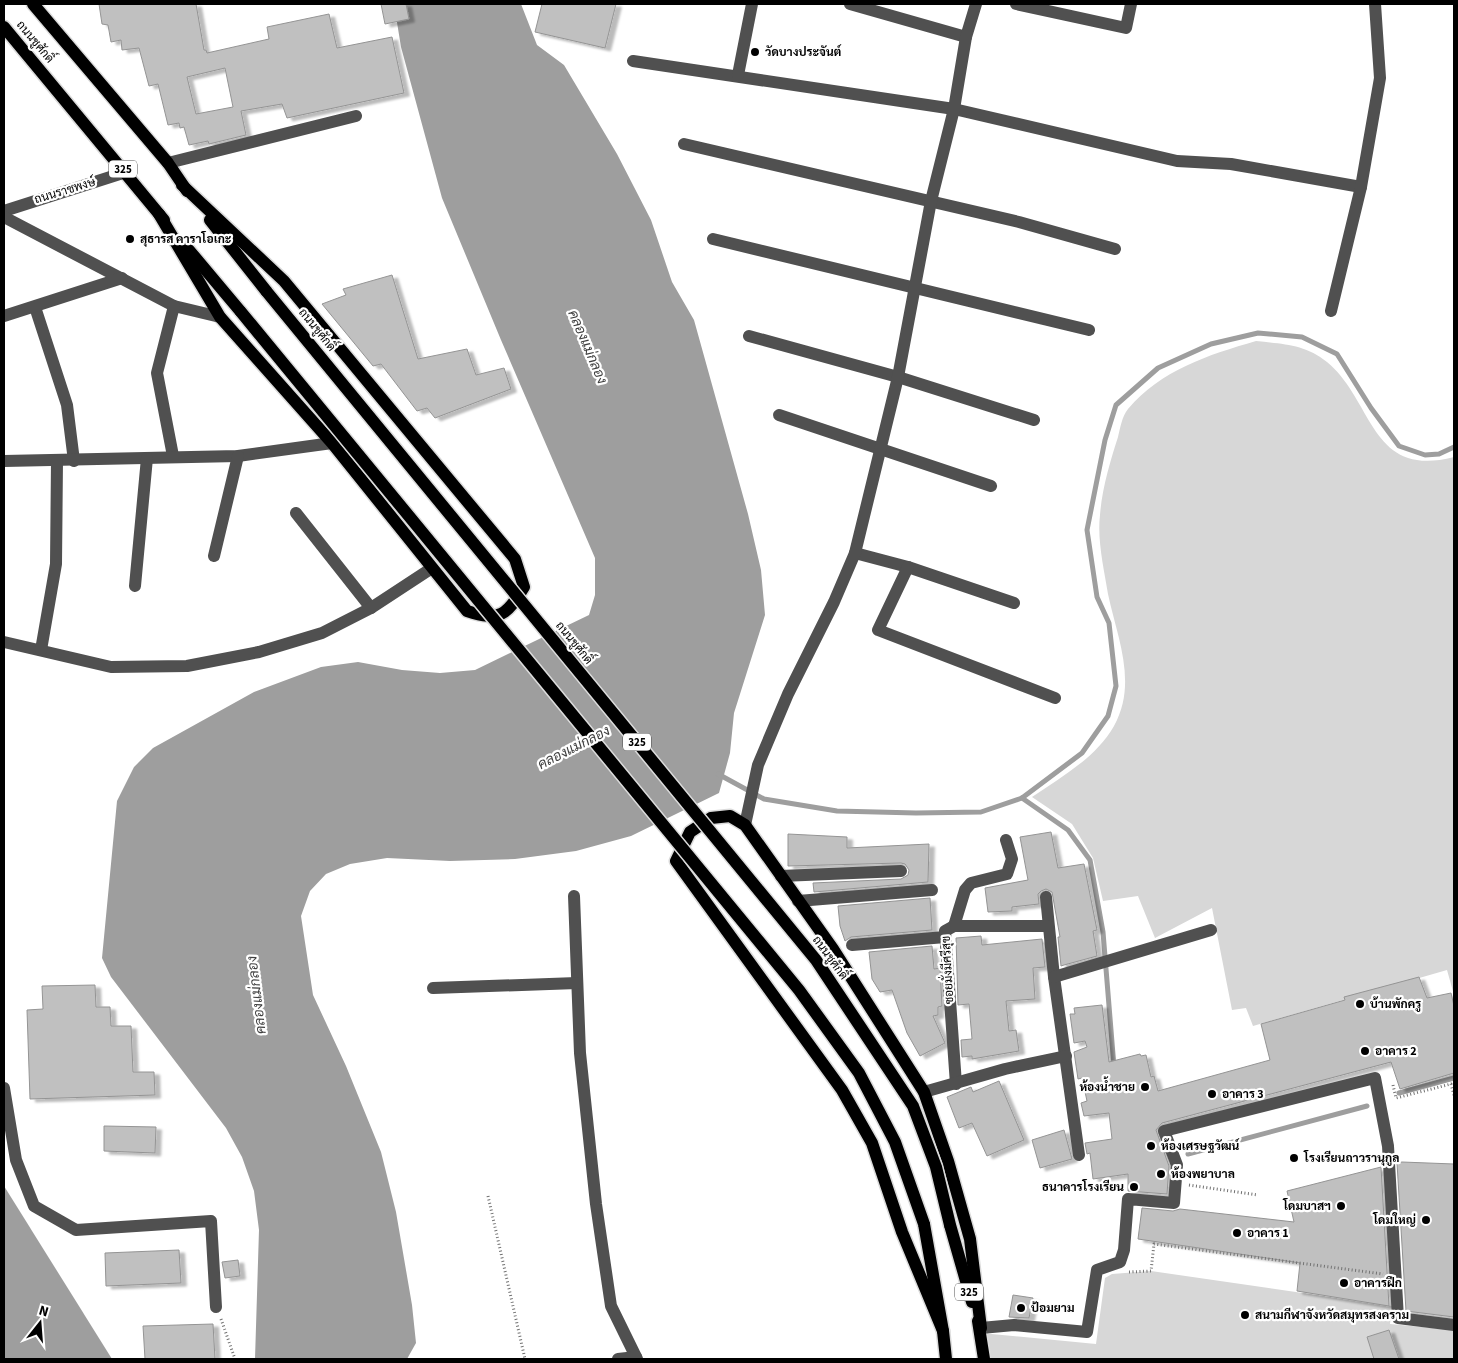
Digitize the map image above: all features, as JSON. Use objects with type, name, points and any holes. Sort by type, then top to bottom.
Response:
[{"type":"main road","name":"ถนนชูศักดิ์","points":[[33,4],[168,163],[182,185],[267,292],[816,960],[913,1106],[936,1167],[963,1276],[981,1328],[984,1359]]},
{"type":"main road","name":"ถนนชูศักดิ์","points":[[4,27],[126,172],[799,990],[859,1073],[895,1142],[924,1224],[944,1331],[946,1359]]},
{"type":"main road","points":[[159,214],[220,317],[332,443],[467,611],[487,618],[511,609],[524,587],[516,559],[284,281],[182,185]]},
{"type":"main road","points":[[944,1331],[902,1232],[872,1143],[842,1090],[676,862],[690,832],[711,818],[730,816],[745,825],[833,948],[924,1092],[948,1161],[970,1239],[981,1328]]},
{"type":"street","points":[[738,76],[752,4]]},
{"type":"street","points":[[850,4],[966,36]]},
{"type":"street","points":[[745,825],[758,765],[788,694],[834,602],[854,553],[898,377],[931,201],[954,109],[966,36],[976,4]]},
{"type":"street","points":[[1016,4],[1064,9],[1126,28],[1131,4]]},
{"type":"street","points":[[1330,311],[1361,187],[1380,78],[1375,4]]},
{"type":"street","points":[[633,61],[954,109],[1177,161],[1231,164],[1361,187]]},
{"type":"street","points":[[168,163],[356,116]]},
{"type":"street","points":[[684,144],[1019,222],[1115,249]]},
{"type":"street","name":"ถนนราชพงษ์","points":[[4,210],[126,172]]},
{"type":"street","points":[[4,217],[174,306],[220,317]]},
{"type":"street","points":[[713,239],[914,286],[1089,330]]},
{"type":"street","points":[[4,316],[122,278]]},
{"type":"street","points":[[173,456],[157,373],[174,306]]},
{"type":"street","points":[[35,307],[67,405],[74,461]]},
{"type":"street","points":[[749,336],[898,377],[1034,420]]},
{"type":"street","points":[[779,415],[991,486]]},
{"type":"street","points":[[4,461],[238,456],[332,443]]},
{"type":"street","points":[[214,556],[238,456]]},
{"type":"street","points":[[135,586],[147,458]]},
{"type":"street","points":[[41,650],[56,564],[57,461]]},
{"type":"street","points":[[296,513],[370,608]]},
{"type":"street","points":[[854,553],[908,567],[1014,603]]},
{"type":"street","points":[[908,567],[878,630],[1055,698]]},
{"type":"street","points":[[4,642],[111,667],[187,666],[260,652],[322,633],[370,608],[432,568]]},
{"type":"street","points":[[954,926],[965,890],[971,883],[1008,874],[1012,860],[1006,840]]},
{"type":"street","points":[[781,876],[902,871]]},
{"type":"street","points":[[798,901],[932,890]]},
{"type":"street","points":[[574,896],[580,1062],[596,1204],[611,1306],[637,1358],[618,1359]]},
{"type":"street","points":[[1046,897],[1054,977],[1079,1155]]},
{"type":"street","name":"ซอยมั่งมีศรีสุข","points":[[956,1084],[945,931],[954,926],[1048,926]]},
{"type":"street","points":[[1054,977],[1093,967],[1211,930]]},
{"type":"street","points":[[852,945],[945,937]]},
{"type":"street","points":[[433,988],[577,983]]},
{"type":"street","points":[[924,1092],[1005,1068],[1066,1056]]},
{"type":"street","points":[[981,1328],[1014,1325],[1088,1332],[1097,1270],[1120,1262],[1124,1250],[1128,1199],[1174,1203],[1177,1165],[1164,1131],[1375,1078],[1388,1146],[1398,1318],[1454,1325]]},
{"type":"street","points":[[4,1088],[16,1160],[34,1206],[76,1230],[211,1221],[216,1307]]},
{"type":"path","points":[[1176,1183],[1258,1195]]},
{"type":"path","points":[[488,1196],[525,1359]]},
{"type":"path","points":[[1122,1273],[1151,1271],[1154,1244],[1395,1276]]},
{"type":"path","points":[[216,1307],[235,1359]]},
{"type":"shaded area","points":[[1256,341],[1302,348],[1327,362],[1343,378],[1377,432],[1389,447],[1405,457],[1426,461],[1454,457],[1454,995],[1447,970],[1253,1026],[1246,1008],[1232,1010],[1212,908],[1155,938],[1138,896],[1103,901],[1093,858],[1072,824],[1032,797],[1077,766],[1098,748],[1114,726],[1121,710],[1125,677],[1123,660],[1108,594],[1101,554],[1099,525],[1104,485],[1124,415],[1141,395],[1170,374],[1203,358]]},
{"type":"shaded area","name":"สนามกีฬาจังหวัดสมุทรสงคราม","points":[[1151,1271],[1392,1306],[1390,1324],[1454,1330],[1454,1359],[983,1359],[981,1333],[1096,1344],[1105,1278],[1112,1274]]},
{"type":"water","name":"คลองแม่กลอง","points":[[394,4],[521,4],[537,45],[564,65],[617,154],[651,220],[672,282],[694,320],[748,514],[761,570],[765,615],[734,713],[730,753],[719,793],[631,836],[576,851],[515,859],[450,861],[387,858],[350,864],[326,874],[310,891],[301,916],[313,995],[346,1066],[381,1152],[396,1212],[412,1305],[416,1343],[407,1359],[255,1359],[259,1230],[254,1191],[242,1157],[226,1128],[111,977],[102,958],[117,801],[134,767],[153,748],[254,692],[321,667],[358,662],[402,670],[440,673],[475,670],[589,615],[595,595],[595,558],[442,198],[401,47]]},
{"type":"water","points":[[4,1186],[112,1359],[4,1359]]},
{"type":"building","points":[[99,4],[196,4],[204,50],[207,53],[269,39],[267,27],[329,14],[337,48],[392,37],[404,93],[287,118],[282,104],[241,111],[246,135],[209,144],[208,141],[189,145],[184,127],[180,128],[179,123],[168,125],[158,84],[149,86],[139,48],[122,50],[121,40],[111,42],[108,25],[102,24]],"holes":[[[225,68],[233,107],[196,114],[187,77]]]},
{"type":"building","points":[[381,4],[406,4],[409,19],[385,24]]},
{"type":"building","points":[[542,4],[616,4],[605,48],[535,32]]},
{"type":"building","points":[[392,275],[418,359],[467,349],[476,375],[504,368],[511,389],[435,418],[427,408],[417,411],[381,364],[373,366],[322,304],[346,295],[343,289]]},
{"type":"building","points":[[1051,832],[1058,868],[1084,864],[1097,930],[1093,931],[1097,956],[1061,966],[1058,937],[1060,937],[1052,892],[1046,889],[1041,891],[1038,894],[1039,904],[1012,907],[1012,911],[988,912],[985,888],[1028,880],[1020,837]]},
{"type":"building","points":[[788,834],[847,837],[847,848],[929,844],[928,882],[814,892],[813,883],[901,879],[908,875],[909,870],[905,864],[901,863],[788,866]]},
{"type":"building","points":[[930,898],[932,930],[851,937],[845,941],[840,926],[838,906]]},
{"type":"building","points":[[981,936],[982,945],[1042,939],[1045,967],[1033,968],[1035,999],[1006,1001],[1009,1031],[1016,1030],[1019,1051],[972,1059],[972,1056],[962,1057],[961,1040],[972,1039],[969,1004],[958,1005],[956,938]]},
{"type":"building","points":[[932,946],[934,969],[940,968],[942,1006],[938,1007],[938,1015],[933,1016],[945,1043],[920,1056],[907,1033],[892,990],[880,992],[872,979],[869,952]]},
{"type":"building","points":[[1419,977],[1427,998],[1451,993],[1454,1006],[1454,1073],[1400,1089],[1391,1062],[1162,1123],[1156,1130],[1169,1166],[1167,1194],[1128,1191],[1128,1174],[1093,1179],[1090,1153],[1087,1154],[1085,1143],[1112,1139],[1109,1113],[1084,1116],[1081,1103],[1087,1101],[1082,1078],[1078,1079],[1074,1052],[1087,1047],[1085,1041],[1074,1043],[1070,1014],[1075,1014],[1074,1008],[1102,1005],[1109,1062],[1140,1054],[1141,1056],[1146,1055],[1151,1077],[1154,1076],[1158,1091],[1270,1060],[1261,1024],[1345,1000],[1344,997]]},
{"type":"building","points":[[95,985],[96,1007],[110,1007],[111,1026],[131,1026],[133,1072],[154,1072],[155,1095],[30,1099],[27,1010],[43,1009],[42,986]]},
{"type":"building","points":[[999,1081],[1024,1140],[987,1156],[972,1123],[959,1128],[947,1097],[971,1087],[973,1092]]},
{"type":"building","points":[[104,1126],[156,1127],[155,1153],[104,1151]]},
{"type":"building","points":[[1064,1130],[1072,1159],[1040,1168],[1032,1140]]},
{"type":"building","name":"โดมใหญ่","points":[[1397,1163],[1454,1164],[1454,1317],[1406,1311]]},
{"type":"building","points":[[1381,1167],[1389,1306],[1297,1291],[1300,1263],[1138,1239],[1142,1208],[1173,1211],[1180,1209],[1294,1222],[1287,1191]]},
{"type":"building","points":[[179,1250],[181,1283],[106,1286],[105,1253]]},
{"type":"building","points":[[238,1260],[240,1276],[225,1278],[222,1262]]},
{"type":"building","name":"ป้อมยาม","points":[[1013,1295],[1033,1298],[1029,1318],[1009,1317]]},
{"type":"building","points":[[213,1324],[215,1359],[145,1359],[143,1326]]},
{"type":"building","points":[[1389,1330],[1399,1359],[1374,1359],[1367,1337]]},
{"type":"waterway","points":[[718,774],[764,799],[837,811],[981,812],[1022,798],[1082,753],[1108,716],[1116,686],[1109,623],[1097,597],[1087,530],[1105,440],[1116,405],[1158,368],[1211,344],[1258,333],[1302,337],[1337,354],[1371,408],[1399,446],[1425,455],[1439,454],[1454,447]]},
{"type":"waterway","points":[[1022,798],[1068,830],[1090,860],[1103,932],[1114,1067]]},
{"type":"waterway","points":[[1399,1093],[1454,1078]]},
{"type":"waterway","points":[[1188,1154],[1367,1106]]},
{"type":"place","name":"วัดบางประจันต์","points":[[755,52]]},
{"type":"place","name":"สุธารส คาราโอเกะ","points":[[130,239]]},
{"type":"place","name":"บ้านพักครู","points":[[1360,1004]]},
{"type":"place","name":"อาคาร 2","points":[[1365,1051]]},
{"type":"place","name":"ห้องน้ำชาย","points":[[1145,1087]]},
{"type":"place","name":"อาคาร 3","points":[[1212,1094]]},
{"type":"place","name":"ห้องเศรษฐวัฒน์","points":[[1151,1146]]},
{"type":"place","name":"โรงเรียนถาวรานุกูล","points":[[1294,1158]]},
{"type":"place","name":"ห้องพยาบาล","points":[[1161,1174]]},
{"type":"place","name":"ธนาคารโรงเรียน","points":[[1134,1187]]},
{"type":"place","name":"โดมบาสฯ","points":[[1341,1206]]},
{"type":"place","name":"โดมใหญ่","points":[[1426,1220]]},
{"type":"place","name":"อาคาร 1","points":[[1237,1233]]},
{"type":"place","name":"อาคารฝึก","points":[[1344,1283]]},
{"type":"place","name":"ป้อมยาม","points":[[1021,1308]]},
{"type":"place","name":"สนามกีฬาจังหวัดสมุทรสงคราม","points":[[1245,1315]]}]
